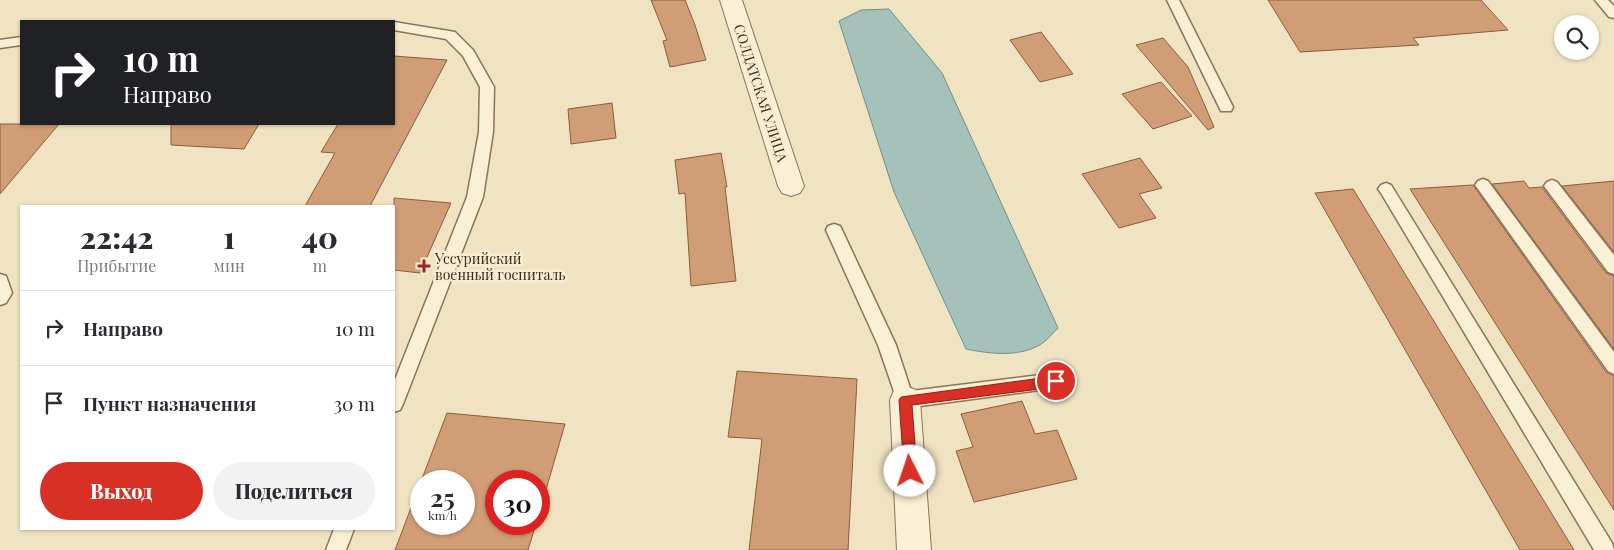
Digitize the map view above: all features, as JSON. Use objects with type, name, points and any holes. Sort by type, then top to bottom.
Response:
[{"type":"street","name":"СОЛДАТСКАЯ УЛИЦА","points":[[731,0],[791,186]]},
{"type":"street","points":[[905,400],[914,524],[914,550]]},
{"type":"lane","points":[[1173,0],[1226,107]]},
{"type":"lane","points":[[1600,0],[1614,14]]},
{"type":"lane","points":[[395,26],[450,35],[468,53],[487,87],[486,132],[475,197],[395,401]]},
{"type":"lane","points":[[0,44],[20,41]]},
{"type":"lane","points":[[1483,185],[1614,366]]},
{"type":"lane","points":[[1552,186],[1614,266]]},
{"type":"lane","points":[[1386,188],[1605,550]]},
{"type":"lane","points":[[834,230],[887,345],[905,400],[1056,381]]},
{"type":"lane","points":[[0,281],[4,293],[0,298]]},
{"type":"lane","points":[[336,550],[344,530]]},
{"type":"water","points":[[889,9],[942,73],[1058,328],[1036,347],[1016,353],[996,353],[966,349],[894,192],[839,21],[861,10]]},
{"type":"building","points":[[651,0],[685,0],[706,60],[670,67],[663,41],[667,40]]},
{"type":"building","points":[[1268,0],[1481,0],[1508,30],[1413,38],[1419,45],[1300,52]]},
{"type":"building","points":[[1041,32],[1073,74],[1040,82],[1010,40]]},
{"type":"building","points":[[1163,38],[1188,67],[1214,127],[1208,130],[1136,45]]},
{"type":"building","points":[[395,56],[447,60],[371,205],[306,205],[335,153],[321,152],[337,125],[395,125]]},
{"type":"building","points":[[1161,82],[1192,116],[1153,129],[1122,94]]},
{"type":"building","points":[[612,103],[616,138],[571,144],[568,109]]},
{"type":"building","points":[[0,124],[58,125],[0,194]]},
{"type":"building","points":[[171,125],[258,125],[244,149],[171,145]]},
{"type":"building","points":[[721,153],[727,187],[725,187],[736,281],[691,286],[685,193],[679,194],[675,160]]},
{"type":"building","points":[[1140,158],[1162,188],[1139,194],[1156,218],[1119,228],[1082,174]]},
{"type":"building","points":[[1524,181],[1529,188],[1542,187],[1606,273],[1614,276],[1614,349],[1492,184]]},
{"type":"building","points":[[1614,181],[1614,252],[1562,186]]},
{"type":"building","points":[[1473,185],[1606,372],[1614,376],[1614,510],[1410,189]]},
{"type":"building","points":[[1353,189],[1574,550],[1520,550],[1315,193]]},
{"type":"building","points":[[394,198],[451,203],[420,273],[395,270]]},
{"type":"building","points":[[737,371],[857,379],[848,550],[749,550],[762,439],[728,437]]},
{"type":"building","points":[[1022,401],[1035,434],[1057,430],[1077,479],[974,502],[956,451],[973,447],[961,414]]},
{"type":"building","points":[[447,413],[565,424],[550,476],[550,470],[485,470],[485,535],[533,535],[528,550],[395,550],[410,511],[410,535],[475,535],[475,470],[425,470]]},
{"type":"place","name":"Уссурийский военный госпиталь","points":[[424,266]]},
{"type":"route","points":[[910,471],[905,400],[1056,381]]}]
